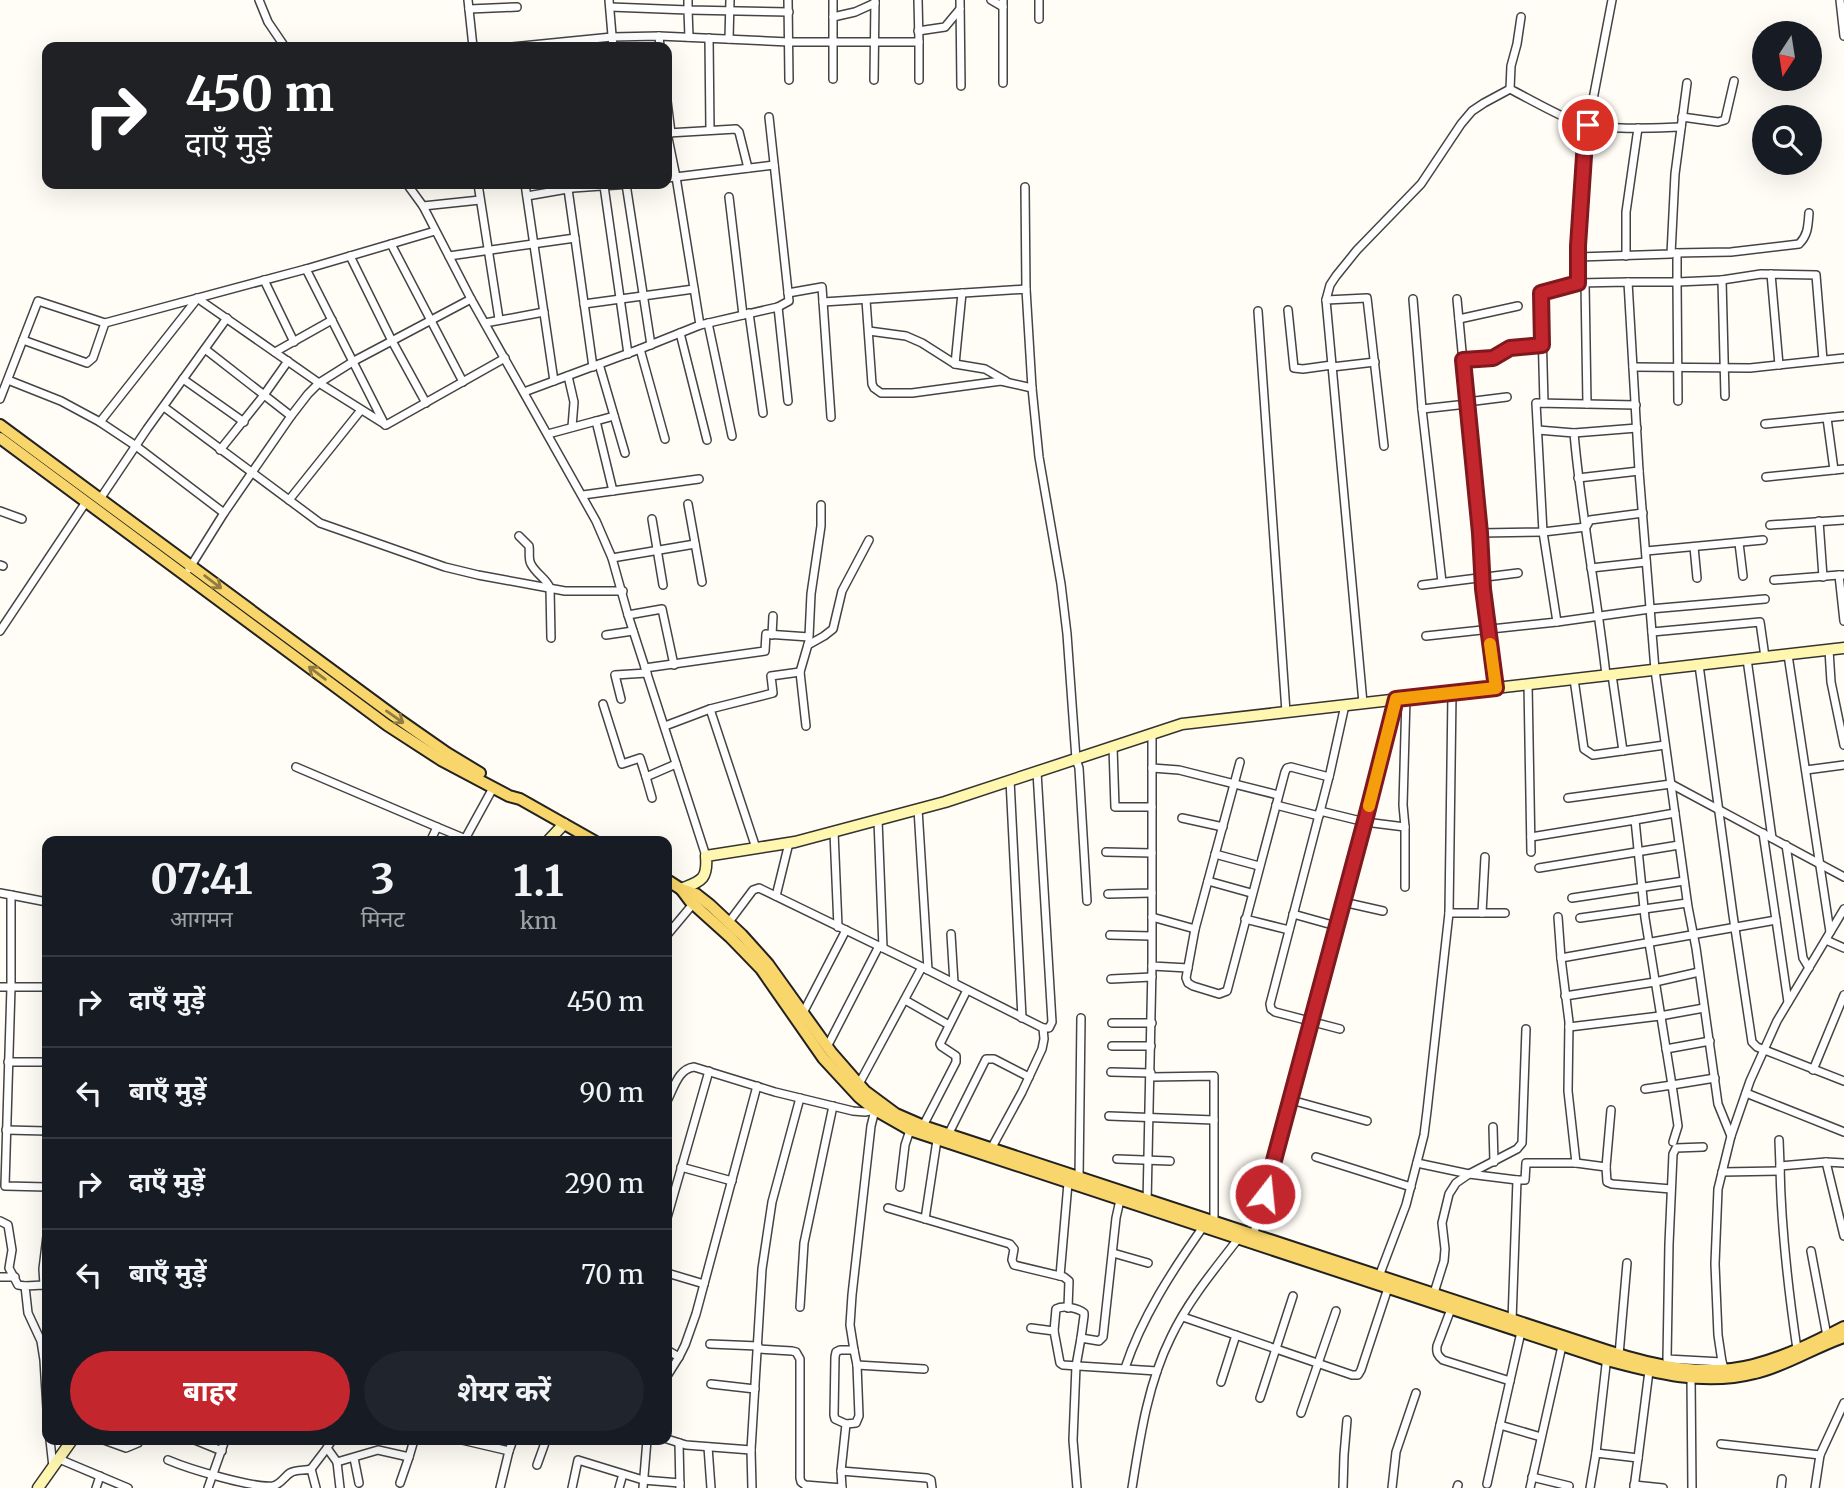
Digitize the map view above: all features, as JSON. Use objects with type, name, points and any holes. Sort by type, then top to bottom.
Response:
[{"type":"main road","points":[[0,425],[100,499],[387,725],[442,760],[585,836]]},
{"type":"main road","points":[[0,438],[86,502],[188,570],[447,753],[520,799]]},
{"type":"main road","points":[[672,883],[696,894],[729,922],[768,964],[827,1047],[878,1107],[910,1130],[1120,1200],[1147,1205]]},
{"type":"main road","points":[[681,889],[693,904],[761,968],[823,1058],[859,1097],[923,1126],[1079,1178],[1147,1205],[1253,1236],[1451,1309],[1611,1355],[1648,1371],[1667,1367],[1690,1377],[1711,1378],[1724,1369],[1755,1373],[1844,1337]]},
{"type":"main road","points":[[1208,1225],[1238,1239],[1381,1283],[1434,1293],[1562,1346],[1667,1367],[1724,1369],[1752,1366],[1844,1327]]},
{"type":"street","points":[[259,0],[268,22],[282,42]]},
{"type":"street","points":[[468,0],[472,42]]},
{"type":"street","points":[[688,0],[689,37]]},
{"type":"street","points":[[729,39],[730,0]]},
{"type":"street","points":[[788,0],[789,80]]},
{"type":"street","points":[[833,0],[833,79]]},
{"type":"street","points":[[918,0],[919,80]]},
{"type":"street","points":[[992,0],[1003,4],[1003,83]]},
{"type":"street","points":[[1039,0],[1039,19]]},
{"type":"street","points":[[1587,404],[1582,283],[1578,257],[1585,141],[1612,0]]},
{"type":"street","points":[[1840,0],[1844,36]]},
{"type":"street","points":[[833,16],[855,12],[875,1],[874,80]]},
{"type":"street","points":[[612,42],[610,3],[648,4],[688,10],[789,12]]},
{"type":"street","points":[[918,31],[945,27],[960,4]]},
{"type":"street","points":[[960,4],[961,86]]},
{"type":"street","points":[[469,9],[517,8]]},
{"type":"street","points":[[1510,89],[1511,66],[1521,17]]},
{"type":"street","points":[[562,42],[659,36],[919,42]]},
{"type":"street","points":[[659,36],[660,42]]},
{"type":"street","points":[[709,38],[710,130]]},
{"type":"street","points":[[1682,117],[1718,122],[1725,120],[1734,81]]},
{"type":"street","points":[[1678,401],[1675,174],[1687,83]]},
{"type":"street","points":[[1510,89],[1574,121],[1588,125],[1681,127]]},
{"type":"street","points":[[1363,703],[1326,300],[1336,276],[1357,250],[1421,184],[1472,111],[1510,89]]},
{"type":"street","points":[[524,392],[700,325],[778,307],[789,301],[769,117]]},
{"type":"street","points":[[672,133],[732,128],[738,130],[748,168]]},
{"type":"street","points":[[1626,256],[1626,212],[1638,128]]},
{"type":"street","points":[[672,155],[700,325]]},
{"type":"street","points":[[672,177],[774,165]]},
{"type":"street","points":[[1025,187],[1026,289],[1032,388],[1039,457],[1068,634],[1087,901]]},
{"type":"street","points":[[411,189],[423,206],[471,299],[583,495],[612,558],[706,856],[707,869],[701,880],[681,889]]},
{"type":"street","points":[[479,189],[499,319]]},
{"type":"street","points":[[526,189],[554,381]]},
{"type":"street","points":[[527,196],[561,189]]},
{"type":"street","points":[[571,189],[584,304],[596,366],[625,453]]},
{"type":"street","points":[[604,189],[628,354]]},
{"type":"street","points":[[628,189],[651,345]]},
{"type":"street","points":[[729,197],[763,413]]},
{"type":"street","points":[[423,206],[480,200]]},
{"type":"street","points":[[1578,257],[1731,252],[1799,244],[1805,238],[1809,213]]},
{"type":"street","points":[[0,399],[38,301],[105,323],[264,281],[435,231]]},
{"type":"street","points":[[449,256],[575,238]]},
{"type":"street","points":[[391,244],[463,382]]},
{"type":"street","points":[[350,256],[426,403]]},
{"type":"street","points":[[306,269],[386,425]]},
{"type":"street","points":[[1771,274],[1779,365]]},
{"type":"street","points":[[1544,403],[1541,293],[1582,283],[1722,280],[1771,274],[1816,275],[1823,360]]},
{"type":"street","points":[[1722,280],[1725,396]]},
{"type":"street","points":[[264,281],[294,342]]},
{"type":"street","points":[[1628,282],[1654,670],[1718,1104],[1731,1136]]},
{"type":"street","points":[[788,293],[822,287],[831,417]]},
{"type":"street","points":[[584,304],[694,289]]},
{"type":"street","points":[[823,302],[1026,289]]},
{"type":"street","points":[[955,363],[962,293]]},
{"type":"street","points":[[197,298],[319,383],[386,425]]},
{"type":"street","points":[[100,422],[197,298]]},
{"type":"street","points":[[1326,300],[1367,298],[1384,446]]},
{"type":"street","points":[[188,570],[291,416],[319,383],[354,361],[471,299]]},
{"type":"street","points":[[1413,299],[1422,409],[1442,582]]},
{"type":"street","points":[[1457,299],[1482,577],[1496,688]]},
{"type":"street","points":[[866,300],[873,384],[881,393],[912,393],[1006,382]]},
{"type":"street","points":[[1459,319],[1518,306]]},
{"type":"street","points":[[778,307],[788,401]]},
{"type":"street","points":[[1288,310],[1294,368],[1375,362]]},
{"type":"street","points":[[1258,311],[1286,712]]},
{"type":"street","points":[[485,323],[544,312]]},
{"type":"street","points":[[100,499],[228,318]]},
{"type":"street","points":[[275,352],[332,320]]},
{"type":"street","points":[[23,340],[87,363],[93,358],[105,323]]},
{"type":"street","points":[[708,323],[732,436]]},
{"type":"street","points":[[869,331],[906,336],[955,363],[985,369],[1006,382],[1032,388]]},
{"type":"street","points":[[680,333],[707,440]]},
{"type":"street","points":[[1463,360],[1493,358],[1510,348],[1542,345]]},
{"type":"street","points":[[205,349],[291,416]]},
{"type":"street","points":[[640,349],[666,439]]},
{"type":"street","points":[[386,425],[505,358]]},
{"type":"street","points":[[1633,367],[1750,368],[1844,358]]},
{"type":"street","points":[[220,450],[288,361]]},
{"type":"street","points":[[568,376],[574,402],[572,427]]},
{"type":"street","points":[[183,379],[244,422]]},
{"type":"street","points":[[8,380],[61,401],[100,422],[225,513]]},
{"type":"street","points":[[1422,409],[1507,397]]},
{"type":"street","points":[[1557,622],[1543,532],[1536,403],[1636,405]]},
{"type":"street","points":[[163,407],[320,523],[445,567],[478,575],[585,592],[622,591]]},
{"type":"street","points":[[289,500],[361,410]]},
{"type":"street","points":[[548,434],[614,416]]},
{"type":"street","points":[[1765,424],[1844,416]]},
{"type":"street","points":[[1827,418],[1834,470]]},
{"type":"street","points":[[596,421],[613,491]]},
{"type":"street","points":[[1538,430],[1574,433],[1637,428]]},
{"type":"street","points":[[1574,433],[1591,568],[1623,751]]},
{"type":"street","points":[[1766,477],[1844,469]]},
{"type":"street","points":[[1578,478],[1639,471]]},
{"type":"street","points":[[583,495],[699,479]]},
{"type":"street","points":[[0,631],[86,502]]},
{"type":"street","points":[[688,504],[702,582]]},
{"type":"street","points":[[806,726],[800,671],[809,641],[811,594],[821,526],[821,505]]},
{"type":"street","points":[[0,510],[22,519]]},
{"type":"street","points":[[1586,527],[1590,520],[1643,513]]},
{"type":"street","points":[[652,519],[663,585]]},
{"type":"street","points":[[1770,526],[1844,520]]},
{"type":"street","points":[[1819,521],[1823,577]]},
{"type":"street","points":[[1480,533],[1543,532],[1586,527]]},
{"type":"street","points":[[519,536],[529,546],[531,565],[550,588],[551,638]]},
{"type":"street","points":[[621,699],[615,675],[765,652],[766,634],[809,641],[824,636],[832,629],[842,592],[869,540]]},
{"type":"street","points":[[1646,551],[1763,541]]},
{"type":"street","points":[[1739,543],[1743,576]]},
{"type":"street","points":[[612,558],[695,544]]},
{"type":"street","points":[[1694,547],[1697,578]]},
{"type":"street","points":[[1591,568],[1646,562]]},
{"type":"street","points":[[1422,585],[1518,573]]},
{"type":"street","points":[[1774,580],[1841,575],[1844,621]]},
{"type":"street","points":[[1426,636],[1765,599]]},
{"type":"street","points":[[628,615],[662,609],[674,665]]},
{"type":"street","points":[[772,635],[773,616]]},
{"type":"street","points":[[1652,632],[1760,622],[1765,657]]},
{"type":"street","points":[[606,635],[633,631]]},
{"type":"street","points":[[706,856],[789,843],[918,809],[1182,724],[1844,648]]},
{"type":"street","points":[[1829,650],[1831,682],[1844,745]]},
{"type":"street","points":[[1788,655],[1820,864],[1828,936],[1844,948]]},
{"type":"street","points":[[1748,659],[1772,838]]},
{"type":"street","points":[[1699,665],[1752,1042],[1763,1050],[1844,1081]]},
{"type":"street","points":[[665,726],[710,709],[773,693],[771,676],[800,671]]},
{"type":"street","points":[[1574,679],[1586,752],[1593,755],[1665,745]]},
{"type":"street","points":[[1528,684],[1531,852]]},
{"type":"street","points":[[1183,1317],[1352,1375],[1358,1375],[1361,1370],[1381,1283],[1411,1187],[1427,1111],[1449,913],[1452,694]]},
{"type":"street","points":[[1253,1236],[1336,926],[1401,699]]},
{"type":"street","points":[[1401,699],[1405,887]]},
{"type":"street","points":[[603,704],[622,764],[640,758],[652,798]]},
{"type":"street","points":[[1339,1029],[1275,1012],[1271,1009],[1271,999],[1320,814],[1345,705]]},
{"type":"street","points":[[710,709],[756,848]]},
{"type":"street","points":[[1147,1205],[1152,1046],[1152,734]]},
{"type":"street","points":[[1113,747],[1115,807],[1152,807]]},
{"type":"street","points":[[1240,762],[1195,929],[1186,978],[1193,986],[1219,994],[1227,991],[1251,892],[1287,768],[1329,777]]},
{"type":"street","points":[[646,777],[676,764]]},
{"type":"street","points":[[1806,770],[1844,765]]},
{"type":"street","points":[[296,767],[459,836]]},
{"type":"street","points":[[1152,768],[1179,771],[1278,795]]},
{"type":"street","points":[[729,922],[755,888],[759,888],[1022,1018],[1049,1028],[1052,1022],[1037,772]]},
{"type":"street","points":[[1010,780],[1022,1018]]},
{"type":"street","points":[[1568,798],[1671,783],[1844,877]]},
{"type":"street","points":[[471,836],[493,788]]},
{"type":"street","points":[[1276,806],[1405,827]]},
{"type":"street","points":[[859,1084],[925,968],[918,809]]},
{"type":"street","points":[[1531,837],[1675,813]]},
{"type":"street","points":[[1182,818],[1223,827]]},
{"type":"street","points":[[827,1047],[881,947],[878,820]]},
{"type":"street","points":[[1635,820],[1644,910],[1678,1126],[1673,1142]]},
{"type":"street","points":[[553,836],[564,824]]},
{"type":"street","points":[[433,836],[437,827]]},
{"type":"street","points":[[803,1013],[842,929],[834,832]]},
{"type":"street","points":[[1763,833],[1788,1003]]},
{"type":"street","points":[[776,896],[789,843]]},
{"type":"street","points":[[1539,868],[1679,845]]},
{"type":"street","points":[[1786,845],[1803,958],[1809,968]]},
{"type":"street","points":[[1106,852],[1152,853]]},
{"type":"street","points":[[1215,855],[1259,866]]},
{"type":"street","points":[[1482,913],[1485,857]]},
{"type":"street","points":[[1208,881],[1251,892]]},
{"type":"street","points":[[1572,898],[1684,881]]},
{"type":"street","points":[[0,893],[42,901]]},
{"type":"street","points":[[1108,894],[1152,893]]},
{"type":"street","points":[[11,895],[11,988],[8,1062],[4,1082],[6,1130],[2,1186],[42,1186]]},
{"type":"street","points":[[1343,902],[1383,911]]},
{"type":"street","points":[[1580,918],[1688,903]]},
{"type":"street","points":[[672,930],[693,904]]},
{"type":"street","points":[[1724,1369],[1718,1335],[1715,1264],[1718,1189],[1731,1136],[1763,1050],[1844,909]]},
{"type":"street","points":[[1449,913],[1505,913]]},
{"type":"street","points":[[1293,914],[1336,926]]},
{"type":"street","points":[[1152,917],[1195,929]]},
{"type":"street","points":[[1558,917],[1569,1027],[1568,1091],[1576,1163]]},
{"type":"street","points":[[1245,919],[1289,930]]},
{"type":"street","points":[[1561,958],[1776,920]]},
{"type":"street","points":[[951,934],[954,983]]},
{"type":"street","points":[[1110,935],[1152,936]]},
{"type":"street","points":[[1152,966],[1188,968]]},
{"type":"street","points":[[1565,996],[1699,972]]},
{"type":"street","points":[[1111,979],[1152,977]]},
{"type":"street","points":[[0,987],[42,987]]},
{"type":"street","points":[[923,1126],[957,1059],[940,1044],[967,990]]},
{"type":"street","points":[[1813,1070],[1844,995]]},
{"type":"street","points":[[905,1000],[949,1025]]},
{"type":"street","points":[[1569,1027],[1704,1008]]},
{"type":"street","points":[[1079,1178],[1081,1018]]},
{"type":"street","points":[[1112,1023],[1152,1023]]},
{"type":"street","points":[[991,1149],[1042,1049],[1043,1028]]},
{"type":"street","points":[[1434,1293],[1445,1255],[1442,1223],[1448,1194],[1469,1174],[1517,1149],[1522,1143],[1526,1028]]},
{"type":"street","points":[[0,1040],[9,1040]]},
{"type":"street","points":[[1666,1049],[1710,1041]]},
{"type":"street","points":[[1112,1046],[1152,1046]]},
{"type":"street","points":[[948,1135],[986,1059],[994,1059],[1029,1077]]},
{"type":"street","points":[[8,1062],[42,1062]]},
{"type":"street","points":[[672,1090],[682,1072],[694,1067],[853,1111],[866,1112],[878,1107]]},
{"type":"street","points":[[672,1200],[709,1071]]},
{"type":"street","points":[[1111,1072],[1214,1076],[1208,1225],[1185,1252],[1150,1310],[1134,1341],[1125,1368]]},
{"type":"street","points":[[672,1078],[677,1080]]},
{"type":"street","points":[[1645,1088],[1715,1078]]},
{"type":"street","points":[[672,1368],[692,1324],[757,1086]]},
{"type":"street","points":[[1746,1093],[1844,1132]]},
{"type":"street","points":[[752,1488],[751,1450],[762,1269],[772,1202],[800,1098]]},
{"type":"street","points":[[1291,1100],[1367,1121]]},
{"type":"street","points":[[800,1307],[804,1243],[834,1106]]},
{"type":"street","points":[[853,1350],[840,1350],[835,1357],[834,1415],[835,1419],[846,1424],[859,1420],[857,1365],[850,1325],[871,1126],[878,1107]]},
{"type":"street","points":[[1611,1110],[1607,1182],[1671,1189]]},
{"type":"street","points":[[1109,1116],[1214,1119]]},
{"type":"street","points":[[1493,1127],[1494,1162]]},
{"type":"street","points":[[6,1130],[42,1131]]},
{"type":"street","points":[[900,1187],[905,1144],[910,1130]]},
{"type":"street","points":[[925,1219],[937,1140]]},
{"type":"street","points":[[1779,1140],[1783,1246],[1797,1349]]},
{"type":"street","points":[[1667,1367],[1674,1151],[1676,1148],[1703,1147]]},
{"type":"street","points":[[1316,1157],[1411,1187]]},
{"type":"street","points":[[1117,1159],[1170,1161]]},
{"type":"street","points":[[1722,1172],[1826,1162],[1844,1163]]},
{"type":"street","points":[[1826,1162],[1844,1236]]},
{"type":"street","points":[[1417,1163],[1469,1174],[1517,1180],[1525,1180],[1526,1163],[1576,1163],[1606,1167]]},
{"type":"street","points":[[681,1167],[732,1181]]},
{"type":"street","points":[[1487,1484],[1510,1381],[1515,1327],[1517,1180]]},
{"type":"street","points":[[1060,1276],[1068,1183]]},
{"type":"street","points":[[1081,1338],[1099,1341],[1103,1337],[1120,1200]]},
{"type":"street","points":[[888,1208],[1010,1244],[1014,1249],[1014,1265],[1067,1279],[1070,1283],[1068,1308]]},
{"type":"street","points":[[0,1221],[8,1225],[10,1230],[12,1250],[9,1268],[18,1284],[42,1285]]},
{"type":"street","points":[[1132,1488],[1139,1440],[1157,1371],[1171,1336],[1199,1289],[1238,1239]]},
{"type":"street","points":[[1811,1251],[1827,1336]]},
{"type":"street","points":[[1112,1253],[1148,1263]]},
{"type":"street","points":[[1590,1488],[1627,1263]]},
{"type":"street","points":[[672,1274],[704,1284]]},
{"type":"street","points":[[0,1277],[15,1276]]},
{"type":"street","points":[[25,1286],[28,1313],[42,1347]]},
{"type":"street","points":[[1260,1398],[1293,1296]]},
{"type":"street","points":[[1077,1488],[1073,1440],[1076,1366],[1084,1313],[1061,1307],[1056,1309],[1054,1331],[1060,1363],[1068,1366],[1076,1366],[1125,1368],[1157,1371]]},
{"type":"street","points":[[1451,1309],[1437,1346],[1439,1357],[1510,1381]]},
{"type":"street","points":[[1301,1413],[1336,1311]]},
{"type":"street","points":[[1031,1328],[1054,1331]]},
{"type":"street","points":[[1221,1382],[1237,1335]]},
{"type":"street","points":[[710,1344],[792,1351],[799,1355],[800,1478],[805,1485],[842,1488],[846,1424]]},
{"type":"street","points":[[1530,1488],[1562,1346]]},
{"type":"street","points":[[672,1353],[679,1357]]},
{"type":"street","points":[[857,1365],[924,1369]]},
{"type":"street","points":[[1648,1371],[1634,1487],[1663,1488]]},
{"type":"street","points":[[1690,1377],[1692,1488]]},
{"type":"street","points":[[711,1384],[755,1389]]},
{"type":"street","points":[[1392,1488],[1396,1452],[1416,1393]]},
{"type":"street","points":[[1815,1488],[1820,1455],[1844,1403]]},
{"type":"street","points":[[1343,1488],[1347,1420]]},
{"type":"street","points":[[1500,1425],[1541,1437]]},
{"type":"street","points":[[672,1441],[751,1450]]},
{"type":"street","points":[[575,1487],[578,1460],[623,1474],[643,1484],[680,1485],[679,1443]]},
{"type":"street","points":[[1721,1444],[1820,1455]]},
{"type":"street","points":[[51,1445],[56,1463]]},
{"type":"street","points":[[38,1488],[69,1445]]},
{"type":"street","points":[[207,1445],[222,1451]]},
{"type":"street","points":[[208,1488],[224,1445]]},
{"type":"street","points":[[168,1460],[212,1476],[260,1487],[272,1487],[293,1471],[311,1469],[329,1445]]},
{"type":"street","points":[[400,1483],[413,1445]]},
{"type":"street","points":[[483,1445],[509,1451]]},
{"type":"street","points":[[500,1488],[511,1445]]},
{"type":"street","points":[[537,1465],[544,1445]]},
{"type":"street","points":[[643,1484],[647,1445]]},
{"type":"street","points":[[708,1447],[711,1488]]},
{"type":"street","points":[[327,1448],[337,1462],[341,1488]]},
{"type":"street","points":[[337,1462],[379,1450],[409,1457]]},
{"type":"street","points":[[1596,1453],[1638,1458]]},
{"type":"street","points":[[354,1458],[359,1483]]},
{"type":"street","points":[[56,1463],[100,1476],[128,1488]]},
{"type":"street","points":[[311,1469],[316,1488]]},
{"type":"street","points":[[842,1471],[927,1478],[931,1480],[932,1488]]},
{"type":"street","points":[[619,1488],[623,1474]]},
{"type":"street","points":[[96,1488],[100,1476]]},
{"type":"street","points":[[1532,1477],[1569,1486]]},
{"type":"slow traffic","points":[[1369,806],[1396,699],[1496,688],[1490,644]]},
{"type":"route","points":[[1265,1194],[1396,699],[1496,688],[1483,589],[1463,360],[1493,358],[1510,348],[1542,345],[1541,293],[1578,283],[1578,246],[1588,125]]}]
